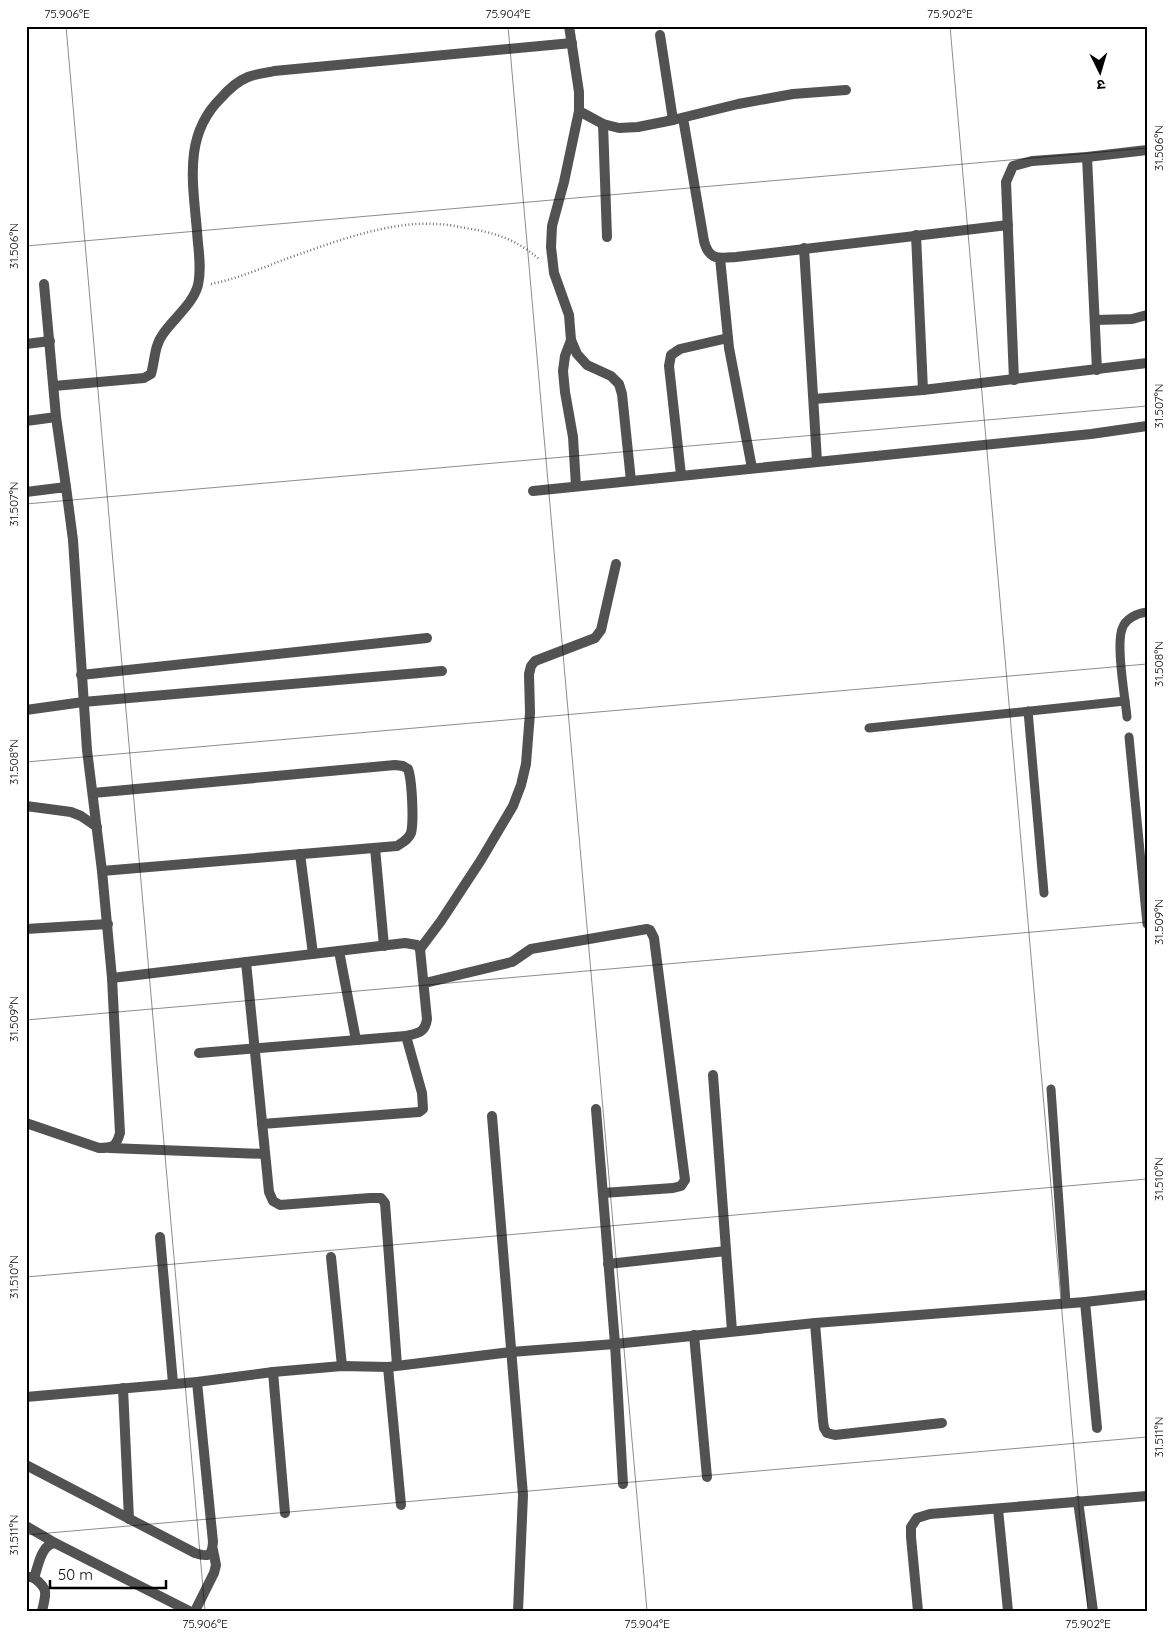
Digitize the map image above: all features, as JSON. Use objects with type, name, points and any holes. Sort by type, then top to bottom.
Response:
[{"type":"street","points":[[569,26],[579,92],[579,111],[564,182],[552,226],[551,247],[554,273],[569,315],[571,340],[577,354],[587,365],[611,376],[619,384],[622,394],[631,481]]},
{"type":"street","points":[[660,35],[706,250],[711,256],[720,258],[1008,225]]},
{"type":"street","points":[[54,386],[144,378],[151,374],[156,346],[162,334],[189,301],[198,286],[200,269],[193,179],[194,152],[199,129],[210,108],[229,89],[247,78],[274,71],[572,43]]},
{"type":"street","points":[[579,111],[603,124],[619,128],[638,127],[738,104],[793,94],[846,90]]},
{"type":"street","points":[[603,124],[607,237]]},
{"type":"street","points":[[1014,380],[1006,182],[1014,166],[1032,161],[1147,150]]},
{"type":"street","points":[[1087,157],[1097,370]]},
{"type":"street","points":[[916,235],[923,390]]},
{"type":"street","points":[[804,248],[817,461]]},
{"type":"street","points":[[720,258],[728,338],[752,468]]},
{"type":"street","points":[[44,284],[56,417],[72,540],[82,702],[108,924],[120,1133],[117,1143],[110,1148]]},
{"type":"street","points":[[1094,320],[1132,319],[1147,315]]},
{"type":"street","points":[[681,475],[669,366],[671,355],[680,349],[728,338]]},
{"type":"street","points":[[571,340],[565,356],[563,371],[573,437],[576,486]]},
{"type":"street","points":[[26,344],[50,341]]},
{"type":"street","points":[[814,399],[923,390],[1147,363]]},
{"type":"street","points":[[26,421],[56,417]]},
{"type":"street","points":[[533,491],[1082,435],[1147,426]]},
{"type":"street","points":[[26,492],[66,487]]},
{"type":"street","points":[[420,949],[481,860],[513,806],[526,764],[530,713],[530,666],[535,661],[595,638],[601,630],[616,564]]},
{"type":"street","points":[[81,674],[427,638]]},
{"type":"street","points":[[26,710],[82,702],[442,671]]},
{"type":"street","points":[[93,793],[395,765],[408,769],[411,776],[411,833],[406,841],[397,846],[102,871]]},
{"type":"street","points":[[26,806],[71,812],[81,816],[97,827]]},
{"type":"street","points":[[375,848],[384,946]]},
{"type":"street","points":[[300,854],[313,954]]},
{"type":"street","points":[[26,929],[108,924]]},
{"type":"street","points":[[425,983],[512,962],[531,949],[646,929],[650,930],[654,938],[686,1180],[681,1186],[673,1188],[603,1193]]},
{"type":"street","points":[[112,978],[412,943],[420,949],[425,983],[427,1019],[426,1027],[421,1032],[406,1036],[199,1053]]},
{"type":"street","points":[[339,951],[356,1040]]},
{"type":"street","points":[[246,962],[269,1192],[273,1201],[280,1205],[381,1198],[385,1203],[401,1505]]},
{"type":"street","points":[[262,1124],[419,1112],[423,1109],[422,1093],[406,1036]]},
{"type":"street","points":[[713,1075],[732,1331]]},
{"type":"street","points":[[596,1110],[615,1344],[623,1484]]},
{"type":"street","points":[[492,1116],[523,1495],[518,1611]]},
{"type":"street","points":[[26,1124],[99,1148],[265,1154]]},
{"type":"street","points":[[160,1237],[173,1383]]},
{"type":"street","points":[[608,1264],[726,1251]]},
{"type":"street","points":[[331,1257],[342,1366]]},
{"type":"street","points":[[26,1397],[197,1382],[272,1372],[342,1366],[393,1366],[511,1352],[615,1344],[816,1323],[1147,1296]]},
{"type":"street","points":[[1085,1302],[1097,1428]]},
{"type":"street","points":[[816,1323],[823,1421],[827,1433],[835,1435],[942,1422]]},
{"type":"street","points":[[694,1336],[707,1477]]},
{"type":"street","points":[[272,1372],[285,1513]]},
{"type":"street","points":[[195,1611],[214,1573],[216,1565],[197,1382]]},
{"type":"street","points":[[123,1388],[129,1519]]},
{"type":"street","points":[[26,1466],[195,1552],[205,1556],[213,1550]]},
{"type":"street","points":[[918,1611],[911,1537],[911,1526],[917,1518],[930,1514],[1147,1496]]},
{"type":"street","points":[[1078,1501],[1093,1611]]},
{"type":"street","points":[[998,1509],[1008,1611]]},
{"type":"street","points":[[26,1526],[55,1544],[189,1611]]},
{"type":"street","points":[[42,1611],[46,1590],[42,1584],[30,1577],[45,1547],[55,1544]]},
{"type":"lane","points":[[1127,717],[1120,644],[1122,629],[1130,618],[1147,612]]},
{"type":"lane","points":[[869,728],[1125,700]]},
{"type":"lane","points":[[1028,711],[1044,893]]},
{"type":"lane","points":[[1128,736],[1147,924]]},
{"type":"lane","points":[[1051,1089],[1066,1303]]},
{"type":"path","points":[[198,286],[217,283],[368,232],[398,226],[434,224],[480,230],[508,237],[528,249],[554,273]]}]
